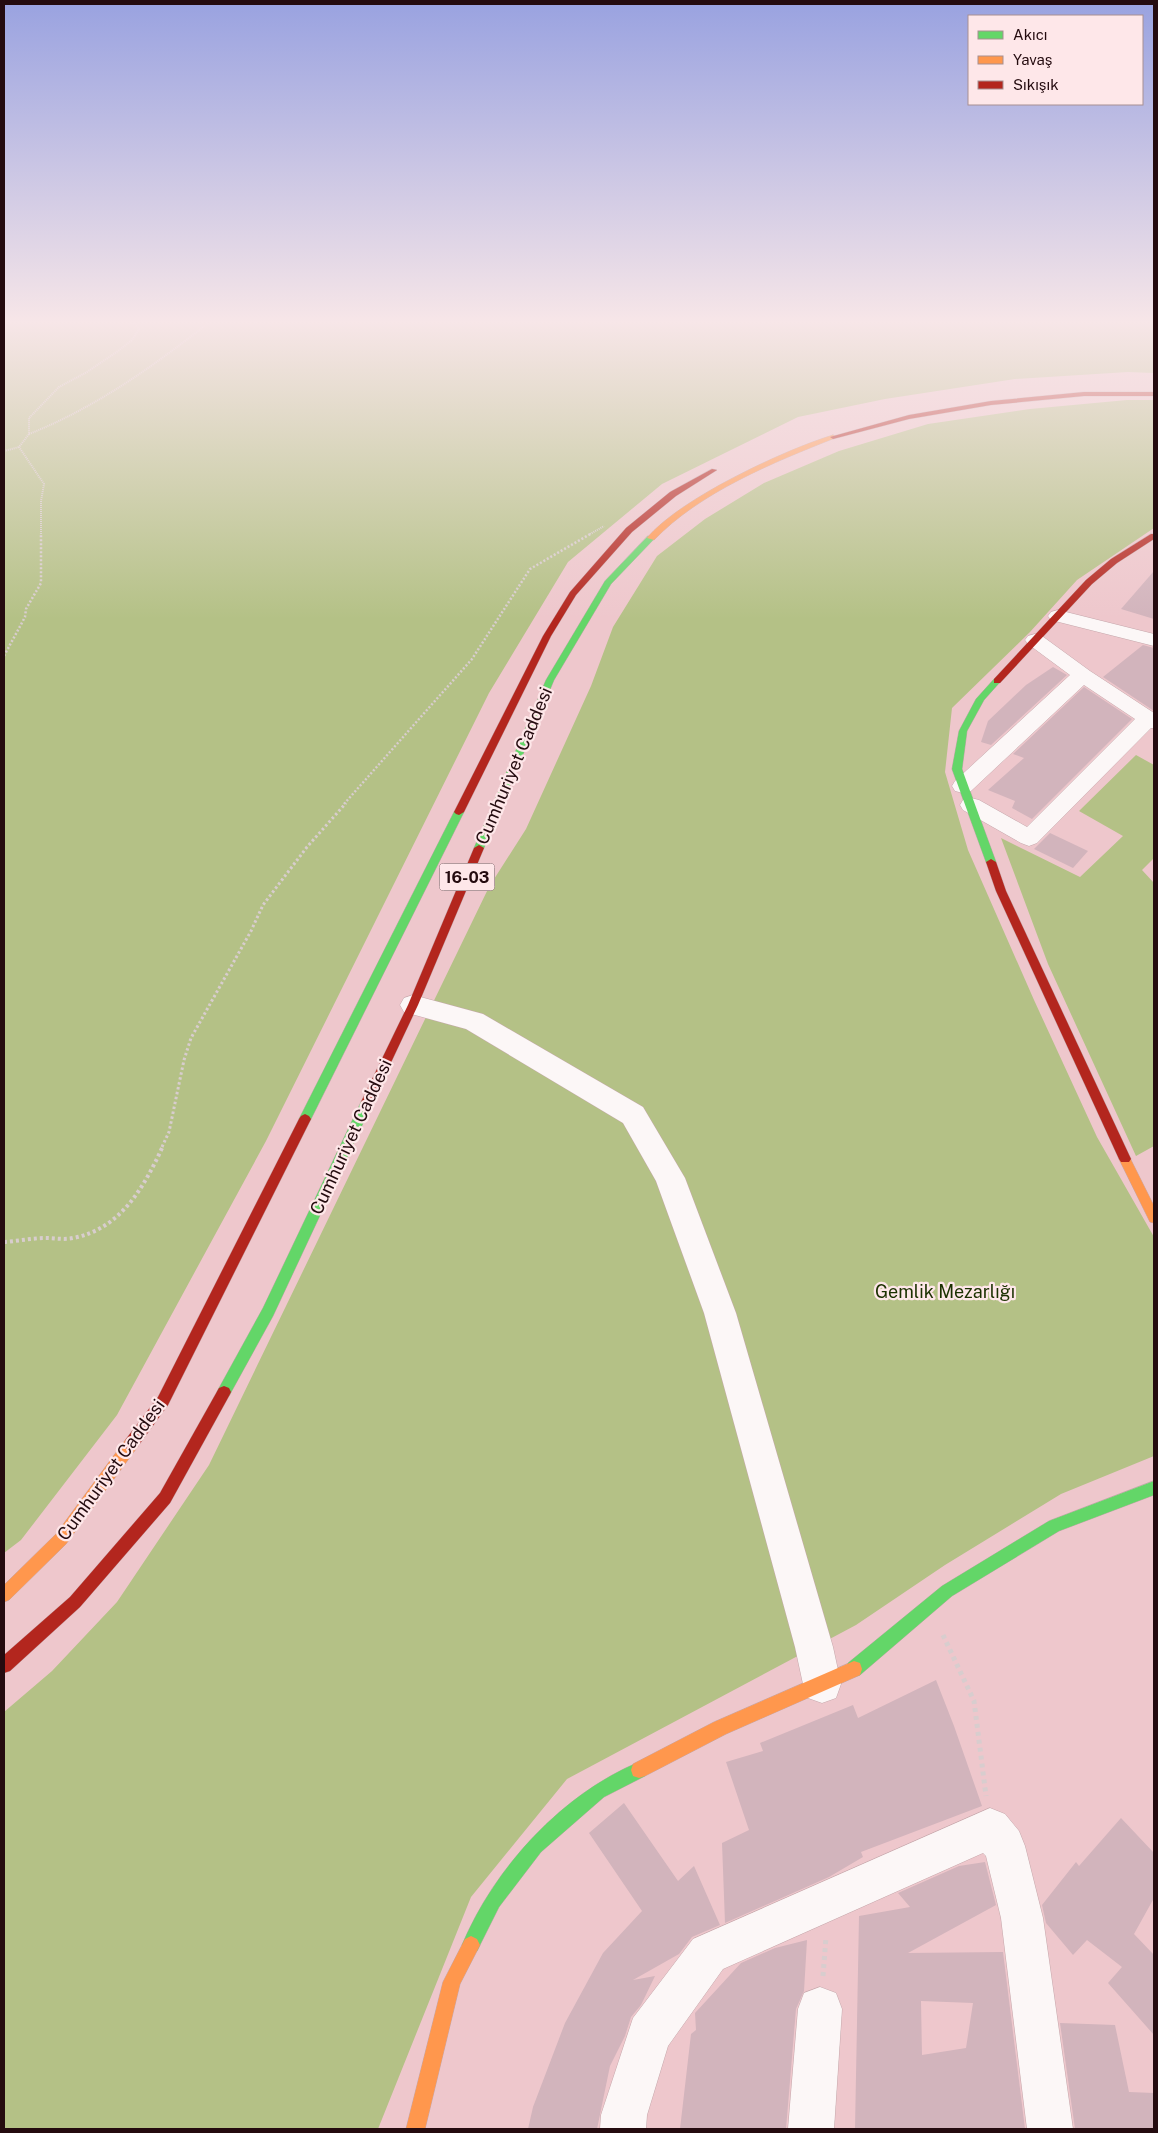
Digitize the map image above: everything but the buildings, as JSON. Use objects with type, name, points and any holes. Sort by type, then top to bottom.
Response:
[{"type":"main road","name":"Cumhuriyet Caddesi","points":[[4,1665],[75,1602],[165,1498],[268,1312],[413,1005],[550,680],[608,583],[659,528],[713,491],[780,458],[841,434],[898,420]]},
{"type":"main road","name":"Cumhuriyet Caddesi","points":[[4,1595],[61,1539],[163,1402],[548,636],[573,594],[629,530],[641,519],[673,494],[722,466]]},
{"type":"main road","points":[[1150,541],[1094,578],[1068,601],[1058,616],[980,699],[963,731],[957,769],[1001,891],[1146,1190],[1154,1218]]},
{"type":"main road","points":[[414,2129],[452,1982],[492,1901],[535,1846],[598,1791],[720,1728],[850,1672],[947,1591],[1054,1526],[1154,1488]]},
{"type":"street","points":[[1058,616],[1154,640]]},
{"type":"street","points":[[1035,640],[1083,675],[1151,720],[1029,838],[967,796],[1083,675]]},
{"type":"street","points":[[413,1005],[474,1021],[633,1115],[670,1178],[720,1313],[814,1647],[822,1684]]},
{"type":"street","points":[[623,2129],[624,2115],[649,2034],[708,1954],[990,1829],[1004,1846],[1022,1918],[1050,2129]]},
{"type":"street","points":[[811,2129],[820,2009]]},
{"type":"path","points":[[29,420],[29,434]]},
{"type":"path","points":[[4,451],[19,447],[29,434],[64,420]]},
{"type":"path","points":[[4,656],[25,617],[26,609],[41,583],[41,501],[44,484],[19,447]]},
{"type":"path","points":[[4,1242],[44,1238],[71,1239],[86,1236],[109,1224],[129,1206],[153,1167],[169,1132],[184,1060],[191,1038],[251,931],[263,905],[276,886],[307,847],[472,659],[530,569],[603,527],[641,519]]},
{"type":"path","points":[[929,1606],[974,1701],[990,1829]]},
{"type":"path","points":[[820,2009],[830,1900]]},
{"type":"green space","points":[[4,420],[793,420],[662,484],[568,562],[489,693],[266,1141],[117,1415],[21,1540],[4,1553]]},
{"type":"green space","name":"Gemlik Mezarlığı","points":[[958,420],[1154,420],[1154,528],[1077,580],[1030,632],[952,708],[945,772],[968,850],[1034,1000],[1097,1137],[1154,1237],[1154,1456],[1061,1494],[945,1565],[856,1625],[567,1779],[471,1897],[378,2129],[4,2129],[4,1712],[52,1671],[117,1602],[209,1465],[489,887],[526,829],[591,686],[613,627],[657,556],[705,519],[764,483],[839,451],[928,424]]},
{"type":"green space","points":[[1136,755],[1154,765],[1154,858],[1142,870],[1154,883],[1154,1146],[1136,1156],[1048,964],[1001,838],[1080,877],[1123,836],[1079,811]]},
{"type":"traffic: fast","points":[[479,848],[550,680],[608,583],[651,538]]},
{"type":"traffic: fast","points":[[991,862],[957,769],[963,731],[980,699],[997,681]]},
{"type":"traffic: fast","points":[[305,1119],[459,812]]},
{"type":"traffic: fast","points":[[224,1392],[268,1312],[367,1102]]},
{"type":"traffic: fast","points":[[854,1669],[947,1591],[1054,1526],[1154,1488]]},
{"type":"traffic: fast","points":[[471,1945],[493,1901],[535,1846],[598,1791],[639,1770]]},
{"type":"traffic: slow","points":[[651,538],[684,511],[719,489],[794,452],[833,437]]},
{"type":"traffic: slow","points":[[1125,1159],[1154,1218]]},
{"type":"traffic: slow","points":[[4,1595],[61,1539],[131,1444]]},
{"type":"traffic: slow","points":[[639,1770],[720,1728],[854,1669]]},
{"type":"traffic: slow","points":[[415,2129],[452,1982],[471,1945]]},
{"type":"traffic: jam","points":[[833,437],[899,420]]},
{"type":"traffic: jam","points":[[459,812],[547,636],[573,594],[629,530],[673,494],[714,470]]},
{"type":"traffic: jam","points":[[997,681],[1089,582],[1114,561],[1154,536]]},
{"type":"traffic: jam","points":[[367,1102],[413,1005],[479,848]]},
{"type":"traffic: jam","points":[[991,862],[1001,891],[1125,1159]]},
{"type":"traffic: jam","points":[[131,1444],[163,1401],[305,1119]]},
{"type":"traffic: jam","points":[[4,1665],[75,1602],[165,1498],[224,1392]]}]
